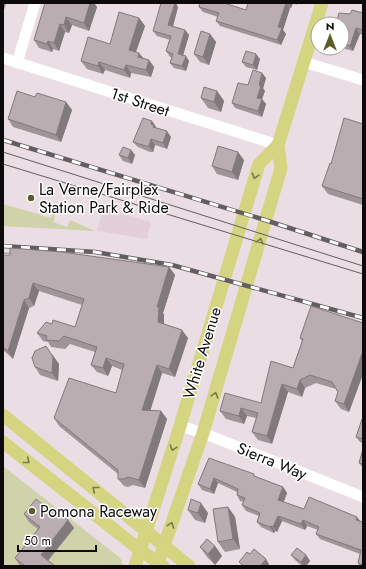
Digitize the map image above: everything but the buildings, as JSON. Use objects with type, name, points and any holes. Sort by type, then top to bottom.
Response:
[{"type":"main road","name":"White Avenue","points":[[160,565],[164,545],[204,433],[281,168],[278,145],[322,3]]},
{"type":"main road","name":"White Avenue","points":[[135,566],[180,426],[259,164],[278,145]]},
{"type":"main road","points":[[3,415],[189,566]]},
{"type":"main road","points":[[3,442],[160,565]]},
{"type":"street","points":[[17,63],[35,3]]},
{"type":"street","name":"1st Street","points":[[3,58],[278,145]]},
{"type":"street","points":[[304,62],[363,80]]},
{"type":"street","name":"Sierra Way","points":[[180,426],[204,433],[363,497]]},
{"type":"shaded area","points":[[103,208],[151,222],[147,239],[97,231]]},
{"type":"green space","points":[[3,204],[51,218],[54,211],[56,213],[53,222],[67,227],[70,220],[95,231],[3,226]]},
{"type":"green space","name":"Pomona Raceway","points":[[3,466],[119,557],[123,566],[3,566]]},
{"type":"tram line","points":[[3,152],[363,266]]},
{"type":"tram line","points":[[3,164],[363,274]]},
{"type":"railway","points":[[3,140],[265,220],[363,252]]},
{"type":"railway","points":[[3,246],[95,252],[172,265],[363,318]]},
{"type":"railway","points":[[3,255],[21,255]]},
{"type":"place","name":"La Verne/Fairplex Station Park & Ride","points":[[31,198]]},
{"type":"place","name":"Pomona Raceway","points":[[32,511]]}]
